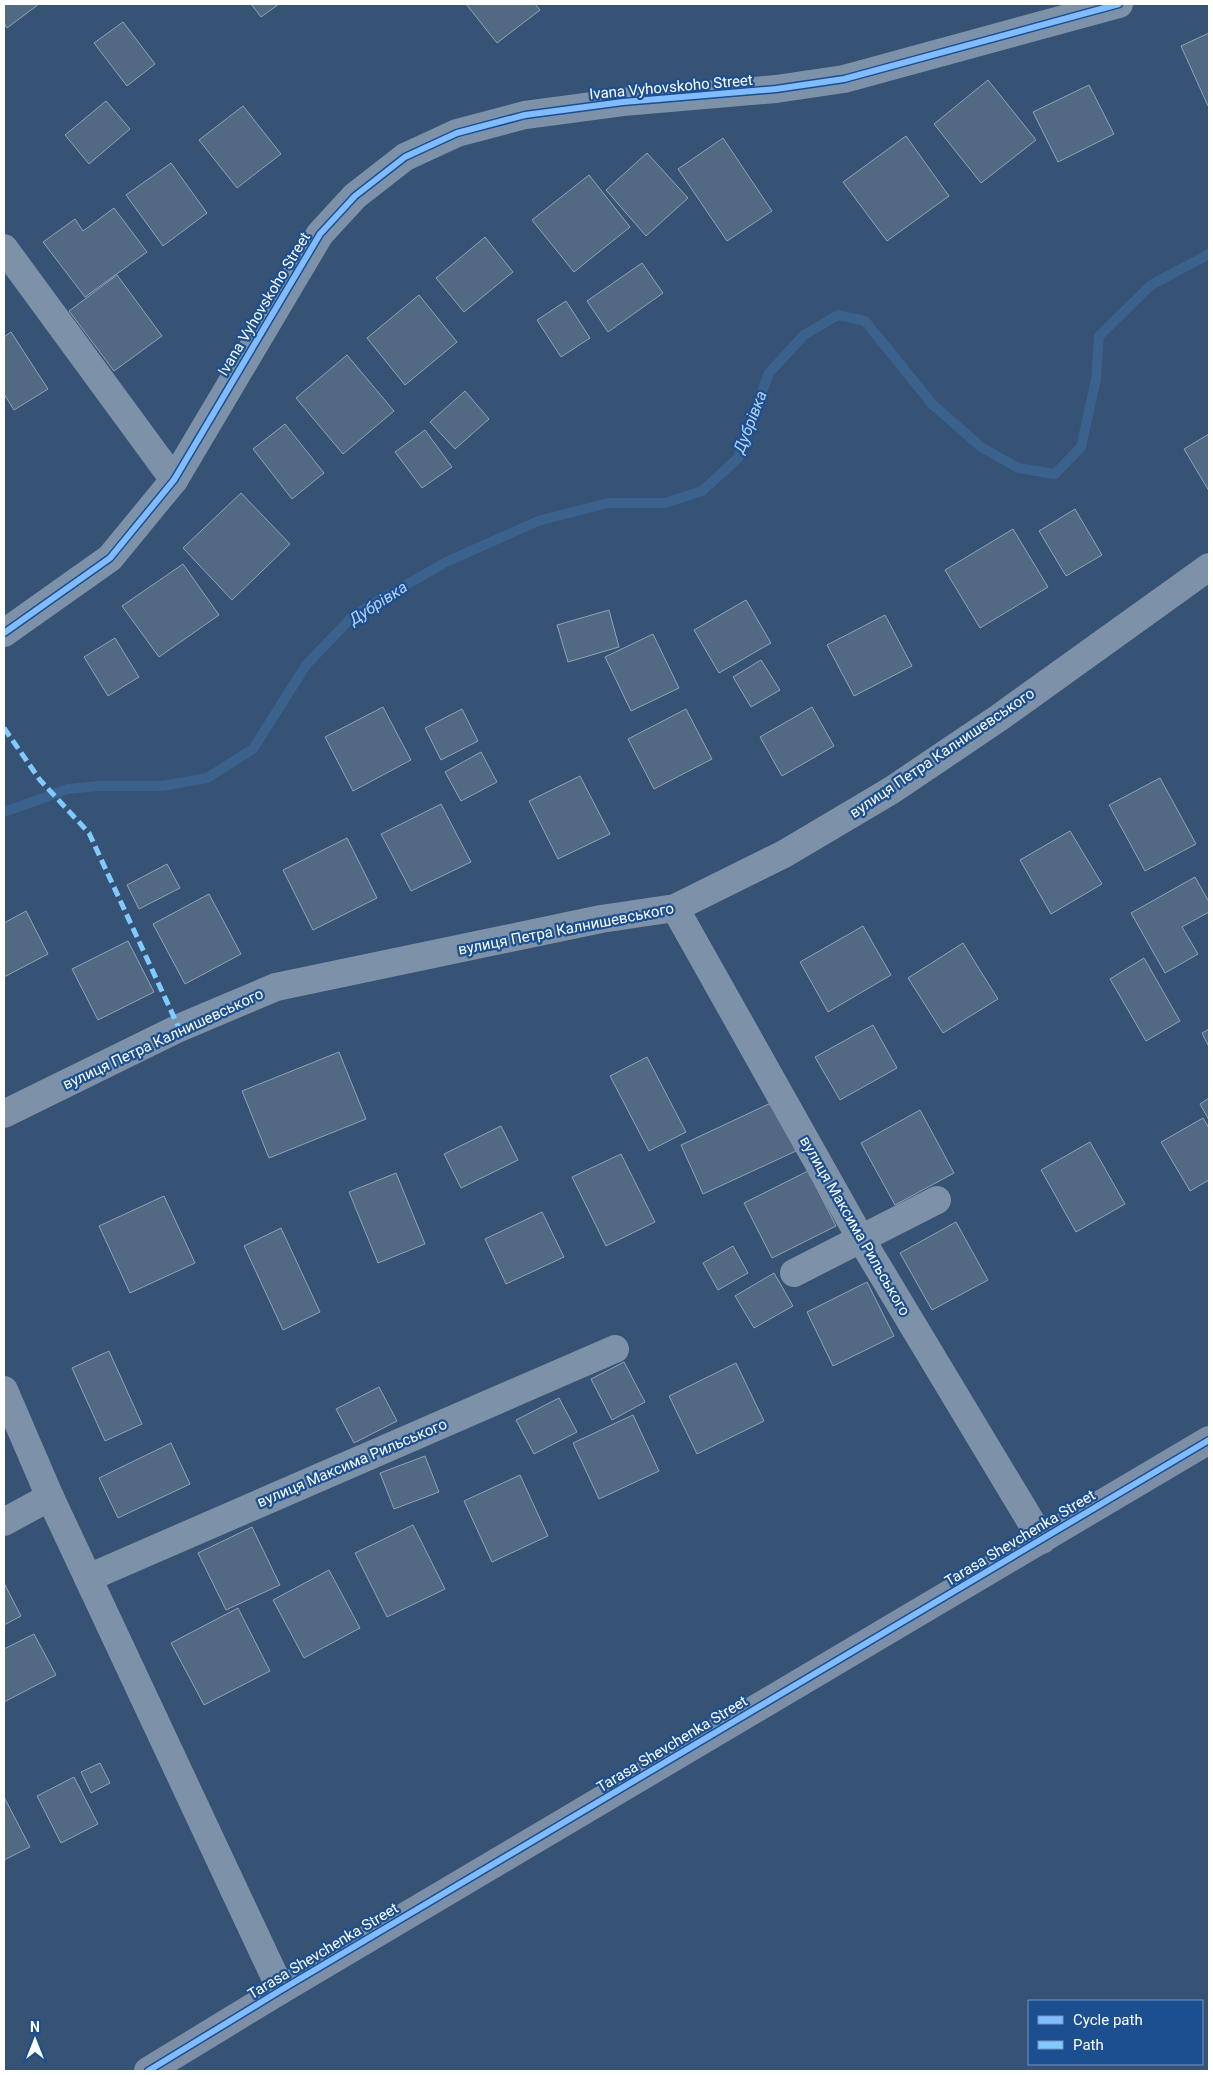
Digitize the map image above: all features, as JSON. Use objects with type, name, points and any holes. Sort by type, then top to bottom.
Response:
[{"type":"main road","name":"Tarasa Shevchenka Street","points":[[148,2071],[281,1990],[1209,1440]]},
{"type":"street","name":"Ivana Vyhovskoho Street","points":[[4,633],[110,558],[174,480],[320,234],[355,196],[405,157],[457,133],[524,115],[624,102],[776,89],[844,79],[1119,4]]},
{"type":"street","points":[[4,248],[174,480]]},
{"type":"street","name":"вулиця Петра Калнишевського","points":[[4,1114],[179,1028],[276,987],[602,919],[676,908],[784,854],[892,790],[1000,716],[1209,567]]},
{"type":"street","name":"вулиця Максима Рильського","points":[[676,908],[861,1239],[1042,1540]]},
{"type":"street","points":[[794,1274],[938,1200]]},
{"type":"street","name":"вулиця Максима Рильського","points":[[88,1578],[615,1349]]},
{"type":"street","points":[[4,1390],[50,1497],[281,1990]]},
{"type":"street","points":[[4,1522],[50,1497]]},
{"type":"building","points":[[4,4],[39,4],[7,28],[4,23]]},
{"type":"building","points":[[251,4],[279,4],[261,17]]},
{"type":"building","points":[[466,4],[535,4],[540,10],[497,43]]},
{"type":"building","points":[[123,22],[155,64],[127,86],[94,43]]},
{"type":"building","points":[[1209,33],[1209,105],[1208,106],[1181,46]]},
{"type":"building","points":[[988,80],[1036,140],[981,183],[934,124]]},
{"type":"building","points":[[1089,85],[1114,134],[1058,162],[1033,112]]},
{"type":"building","points":[[106,101],[130,129],[89,164],[65,135]]},
{"type":"building","points":[[243,106],[281,154],[237,188],[199,140]]},
{"type":"building","points":[[906,136],[949,196],[887,241],[843,182]]},
{"type":"building","points":[[723,138],[772,211],[727,241],[678,169]]},
{"type":"building","points":[[647,153],[688,198],[646,236],[606,190]]},
{"type":"building","points":[[171,163],[207,213],[163,246],[126,195]]},
{"type":"building","points":[[589,175],[630,227],[574,272],[532,220]]},
{"type":"building","points":[[114,208],[147,252],[85,297],[43,242],[75,219],[83,231]]},
{"type":"building","points":[[485,237],[513,272],[464,312],[436,278]]},
{"type":"building","points":[[642,263],[663,293],[608,332],[587,301]]},
{"type":"building","points":[[117,275],[162,336],[114,371],[69,311]]},
{"type":"building","points":[[419,295],[457,342],[405,385],[367,338]]},
{"type":"building","points":[[566,301],[590,338],[561,357],[537,320]]},
{"type":"building","points":[[11,332],[48,389],[14,410],[4,394],[4,337]]},
{"type":"building","points":[[347,355],[394,411],[343,454],[296,398]]},
{"type":"building","points":[[465,391],[489,419],[455,449],[430,422]]},
{"type":"building","points":[[285,424],[324,473],[292,499],[253,449]]},
{"type":"building","points":[[425,430],[452,467],[422,488],[395,452]]},
{"type":"building","points":[[1209,434],[1209,491],[1184,449]]},
{"type":"building","points":[[241,493],[290,544],[232,600],[183,548]]},
{"type":"building","points":[[1075,509],[1102,555],[1066,576],[1039,531]]},
{"type":"building","points":[[1013,529],[1048,587],[980,628],[945,570]]},
{"type":"building","points":[[183,564],[219,615],[159,657],[122,606]]},
{"type":"building","points":[[746,600],[771,643],[719,673],[694,630]]},
{"type":"building","points":[[609,610],[619,647],[568,662],[557,625]]},
{"type":"building","points":[[885,615],[912,666],[854,696],[827,645]]},
{"type":"building","points":[[653,634],[679,688],[631,711],[605,657]]},
{"type":"building","points":[[115,638],[139,677],[108,696],[84,657]]},
{"type":"building","points":[[761,660],[780,690],[751,707],[733,677]]},
{"type":"building","points":[[383,707],[411,760],[353,791],[325,737]]},
{"type":"building","points":[[812,707],[834,746],[782,776],[760,737]]},
{"type":"building","points":[[462,709],[478,741],[441,760],[425,728]]},
{"type":"building","points":[[686,709],[712,759],[654,789],[628,739]]},
{"type":"building","points":[[481,752],[497,782],[461,801],[445,772]]},
{"type":"building","points":[[580,776],[610,834],[558,859],[529,801]]},
{"type":"building","points":[[1160,778],[1196,844],[1145,871],[1109,805]]},
{"type":"building","points":[[441,804],[471,862],[411,891],[381,834]]},
{"type":"building","points":[[1070,831],[1102,884],[1051,914],[1020,860]]},
{"type":"building","points":[[347,838],[377,898],[313,930],[283,870]]},
{"type":"building","points":[[167,864],[180,888],[139,909],[127,885]]},
{"type":"building","points":[[1195,877],[1209,902],[1209,912],[1182,927],[1198,954],[1165,973],[1131,913]]},
{"type":"building","points":[[209,894],[241,954],[185,984],[153,924]]},
{"type":"building","points":[[26,911],[48,954],[4,977],[4,923]]},
{"type":"building","points":[[863,926],[891,975],[828,1012],[800,962]]},
{"type":"building","points":[[128,941],[154,992],[98,1020],[72,969]]},
{"type":"building","points":[[963,943],[998,999],[943,1033],[908,978]]},
{"type":"building","points":[[1144,958],[1180,1021],[1146,1041],[1110,979]]},
{"type":"building","points":[[873,1025],[897,1068],[840,1100],[815,1057]]},
{"type":"building","points":[[1209,1029],[1209,1047],[1202,1033]]},
{"type":"building","points":[[339,1052],[366,1119],[269,1158],[242,1091]]},
{"type":"building","points":[[647,1057],[686,1132],[649,1151],[610,1076]]},
{"type":"building","points":[[1209,1098],[1209,1120],[1200,1104]]},
{"type":"building","points":[[773,1102],[796,1151],[703,1194],[681,1145]]},
{"type":"building","points":[[920,1110],[954,1173],[895,1205],[861,1143]]},
{"type":"building","points":[[1203,1118],[1209,1128],[1209,1180],[1190,1191],[1161,1142]]},
{"type":"building","points":[[501,1126],[518,1160],[461,1188],[444,1154]]},
{"type":"building","points":[[1090,1142],[1125,1204],[1076,1232],[1041,1170]]},
{"type":"building","points":[[621,1154],[655,1222],[606,1246],[572,1177]]},
{"type":"building","points":[[808,1171],[836,1226],[772,1258],[744,1203]]},
{"type":"building","points":[[396,1173],[425,1244],[378,1263],[349,1192]]},
{"type":"building","points":[[164,1196],[195,1263],[130,1293],[99,1226]]},
{"type":"building","points":[[542,1212],[564,1257],[506,1284],[485,1239]]},
{"type":"building","points":[[956,1222],[988,1280],[932,1310],[900,1253]]},
{"type":"building","points":[[281,1228],[320,1312],[283,1330],[244,1246]]},
{"type":"building","points":[[733,1246],[748,1273],[718,1290],[703,1263]]},
{"type":"building","points":[[774,1273],[793,1306],[754,1328],[735,1296]]},
{"type":"building","points":[[867,1282],[894,1336],[833,1366],[807,1312]]},
{"type":"building","points":[[109,1351],[142,1424],[105,1441],[72,1368]]},
{"type":"building","points":[[624,1362],[645,1402],[612,1420],[591,1379]]},
{"type":"building","points":[[736,1363],[764,1421],[697,1454],[669,1396]]},
{"type":"building","points":[[379,1387],[397,1421],[354,1443],[336,1409]]},
{"type":"building","points":[[559,1398],[577,1432],[534,1454],[516,1420]]},
{"type":"building","points":[[633,1415],[659,1471],[599,1499],[573,1443]]},
{"type":"building","points":[[171,1443],[190,1484],[118,1518],[99,1478]]},
{"type":"building","points":[[425,1456],[439,1492],[394,1509],[380,1473]]},
{"type":"building","points":[[520,1475],[548,1536],[492,1562],[464,1501]]},
{"type":"building","points":[[413,1525],[445,1589],[387,1617],[355,1553]]},
{"type":"building","points":[[252,1527],[280,1585],[226,1610],[198,1553]]},
{"type":"building","points":[[329,1570],[360,1628],[304,1658],[273,1600]]},
{"type":"building","points":[[4,1583],[21,1616],[4,1625]]},
{"type":"building","points":[[238,1608],[270,1671],[204,1705],[171,1643]]},
{"type":"building","points":[[34,1634],[56,1675],[4,1702],[4,1649]]},
{"type":"building","points":[[100,1763],[110,1783],[91,1793],[81,1772]]},
{"type":"building","points":[[74,1777],[98,1824],[61,1843],[37,1796]]},
{"type":"building","points":[[4,1797],[30,1847],[4,1860]]},
{"type":"waterway","name":"Дубрівка","points":[[4,812],[68,789],[98,786],[162,786],[207,778],[253,749],[306,665],[354,615],[446,562],[538,521],[608,503],[665,503],[702,491],[738,458],[769,373],[804,335],[838,315],[865,321],[933,405],[981,447],[1018,468],[1055,474],[1081,447],[1096,379],[1099,336],[1151,285],[1209,254]]},
{"type":"marked path","points":[[4,728],[40,780],[89,833],[179,1028]]},
{"type":"cycle path","points":[[4,633],[110,558],[174,480],[320,234],[355,196],[405,157],[457,133],[525,115],[623,102],[776,89],[844,79],[1119,4]]},
{"type":"cycle path","points":[[148,2071],[281,1990],[1209,1440]]}]
